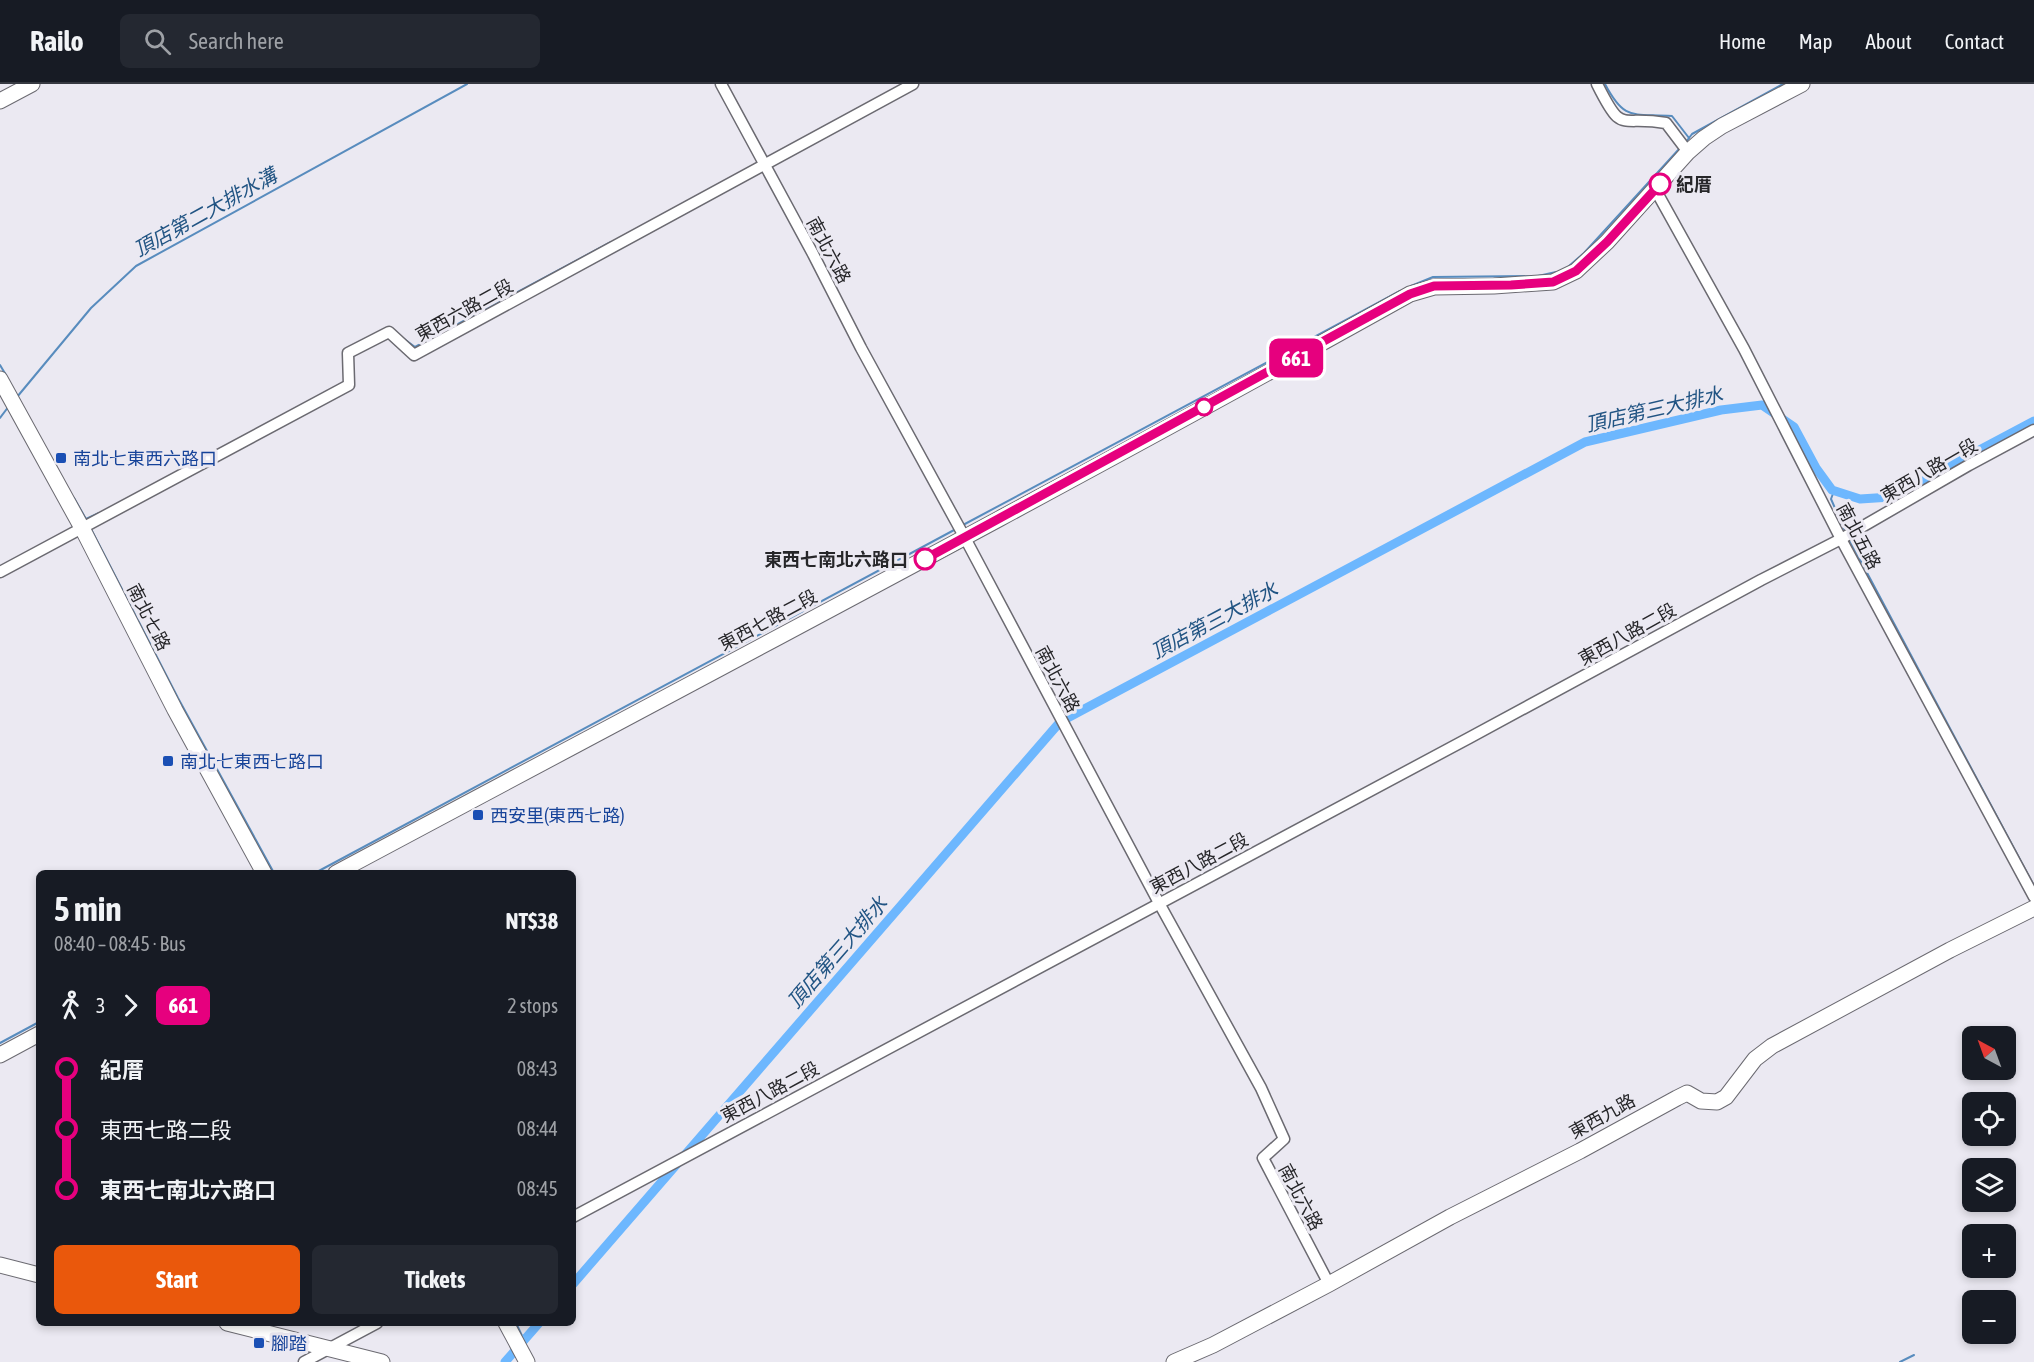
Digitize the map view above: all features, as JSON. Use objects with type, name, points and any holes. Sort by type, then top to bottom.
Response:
[{"type":"street","points":[[0,101],[32,84]]},
{"type":"street","name":"南北六路","points":[[721,84],[1159,903],[1261,1088],[1284,1139],[1263,1158],[1329,1284]]},
{"type":"street","name":"東西六路二段","points":[[0,572],[349,385],[348,353],[389,332],[414,355],[913,84]]},
{"type":"street","points":[[1597,84],[1616,117],[1624,122],[1666,123],[1688,152]]},
{"type":"street","name":"東西七路二段","points":[[342,870],[965,538],[1410,294],[1434,286],[1494,286],[1553,282],[1576,271],[1607,242],[1688,152],[1704,138],[1722,126],[1802,84]]},
{"type":"street","name":"南北五路","points":[[1655,189],[1743,349],[1841,539],[2034,897]]},
{"type":"street","name":"南北七路","points":[[3,385],[82,528],[175,710],[262,870]]},
{"type":"street","name":"東西八路一段","points":[[1841,539],[2034,430]]},
{"type":"street","name":"東西八路二段","points":[[576,1215],[1841,539]]},
{"type":"street","name":"東西九路","points":[[1174,1362],[1213,1345],[1687,1093],[1701,1101],[1717,1102],[1726,1096],[1755,1059],[1772,1046],[1950,950],[2034,908]]},
{"type":"street","points":[[0,1055],[36,1036]]},
{"type":"street","points":[[0,1265],[36,1274]]},
{"type":"street","points":[[239,1326],[382,1362]]},
{"type":"street","points":[[304,1362],[371,1326]]},
{"type":"street","points":[[508,1326],[526,1362]]},
{"type":"waterway","name":"頂店第二大排水溝","points":[[17,397],[91,308],[136,266],[467,84]]},
{"type":"waterway","points":[[1605,84],[1618,105],[1625,110],[1639,115],[1672,116],[1689,138]]},
{"type":"waterway","points":[[1686,142],[1692,134],[1783,84]]},
{"type":"waterway","points":[[1569,266],[1584,253],[1680,148]]},
{"type":"waterway","points":[[400,336],[415,347],[611,242]]},
{"type":"waterway","points":[[1411,286],[1433,277],[1538,276],[1556,272]]},
{"type":"waterway","points":[[963,525],[1400,291]]},
{"type":"waterway","points":[[0,365],[6,375]]},
{"type":"waterway","name":"頂店第三大排水","points":[[576,1281],[1060,722],[1585,442],[1721,410],[1762,405],[1794,427],[1816,468],[1832,490],[1860,499],[1891,497],[2034,421]]},
{"type":"waterway","name":"頂店第二大排水溝","points":[[0,418],[9,406]]},
{"type":"waterway","points":[[1834,491],[1831,499],[1845,531]]},
{"type":"waterway","points":[[74,498],[86,519]]},
{"type":"waterway","points":[[86,519],[99,513]]},
{"type":"waterway","points":[[90,527],[178,698],[272,870]]},
{"type":"waterway","points":[[321,870],[956,529]]},
{"type":"waterway","points":[[1849,539],[2033,884]]},
{"type":"waterway","points":[[0,1043],[36,1024]]},
{"type":"waterway","points":[[517,1326],[524,1340]]},
{"type":"waterway","name":"頂店第三大排水","points":[[505,1362],[536,1326]]},
{"type":"waterway","points":[[1900,1362],[1914,1355]]},
{"type":"bus line","name":"661","points":[[925,559],[1410,294],[1434,286],[1529,285],[1553,282],[1576,271],[1607,242],[1660,184]]},
{"type":"place","name":"紀厝","points":[[1660,184]]},
{"type":"place","name":"南北七東西六路口","points":[[61,458]]},
{"type":"place","name":"東西七南北六路口","points":[[925,559]]},
{"type":"place","name":"南北七東西七路口","points":[[168,761]]},
{"type":"place","name":"西安里(東西七路)","points":[[478,815]]},
{"type":"place","name":"腳踏","points":[[259,1343]]}]
